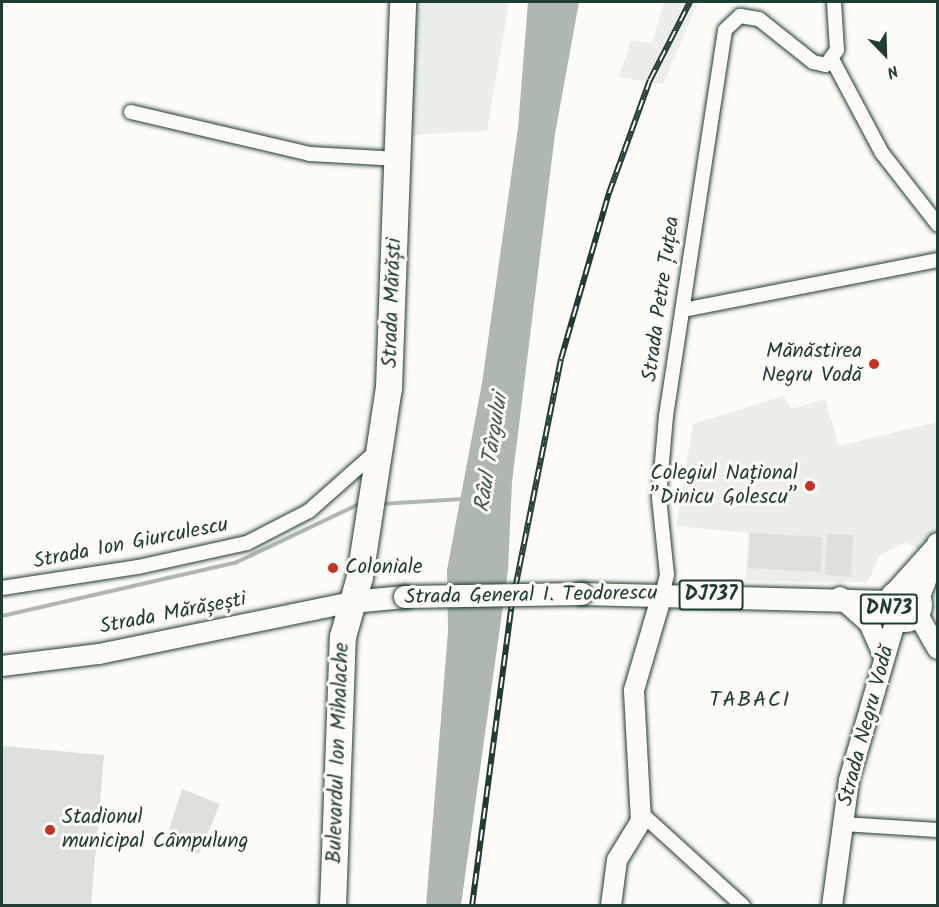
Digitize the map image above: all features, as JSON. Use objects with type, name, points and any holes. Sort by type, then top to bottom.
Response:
[{"type":"highway","name":"Strada Mărăști","points":[[352,602],[372,504],[391,364],[403,2]]},
{"type":"highway","name":"Bulevardul Ion Mihalache","points":[[333,906],[343,637],[352,602]]},
{"type":"main road","name":"Strada Negru Vodă","points":[[832,906],[842,824],[857,747],[884,656],[904,605],[935,556]]},
{"type":"main road","name":"Strada General I. Teodorescu","points":[[352,602],[405,597],[582,594],[840,597],[904,605]]},
{"type":"main road","points":[[611,906],[618,860],[642,814],[634,690],[662,595]]},
{"type":"main road","points":[[840,597],[869,623],[884,656]]},
{"type":"main road","name":"Strada Mărășești","points":[[2,666],[99,654],[352,602]]},
{"type":"main road","name":"DN73","points":[[904,605],[938,649]]},
{"type":"street","points":[[834,2],[830,63],[882,153],[938,225]]},
{"type":"street","name":"Strada Petre Țuțea","points":[[662,595],[668,575],[659,497],[682,310],[725,30],[740,16],[759,19],[813,62],[830,63]]},
{"type":"street","points":[[131,112],[310,154],[399,159]]},
{"type":"street","points":[[682,310],[938,260]]},
{"type":"street","name":"Strada Ion Giurculescu","points":[[2,588],[138,567],[248,543],[309,511],[380,447]]},
{"type":"street","points":[[642,814],[743,906]]},
{"type":"street","points":[[842,824],[938,830]]},
{"type":"shaded area","points":[[409,2],[509,2],[487,131],[411,135]]},
{"type":"shaded area","points":[[664,2],[698,2],[663,84],[619,77],[631,40],[652,43]]},
{"type":"shaded area","name":"Colegiul Național ”Dinicu Golescu”","points":[[784,396],[792,409],[825,399],[839,446],[937,422],[937,532],[926,553],[905,542],[880,555],[868,582],[745,581],[749,533],[676,526],[693,424]]},
{"type":"shaded area","points":[[750,533],[822,537],[821,572],[748,568]]},
{"type":"shaded area","points":[[827,534],[853,535],[851,577],[825,575]]},
{"type":"shaded area","name":"Stadionul municipal Câmpulung","points":[[2,746],[104,755],[91,905],[2,905]]},
{"type":"shaded area","points":[[182,789],[220,804],[199,854],[164,845]]},
{"type":"water","name":"Râul Târgului","points":[[528,2],[579,2],[555,134],[512,482],[508,570],[461,905],[426,906],[448,631],[447,570],[482,383],[518,128]]},
{"type":"waterway","name":"Râul Târgului","points":[[380,504],[463,499]]},
{"type":"waterway","points":[[2,616],[237,562],[361,503]]},
{"type":"railway","points":[[472,906],[511,609],[561,359],[609,193],[650,80],[690,2]]},
{"type":"place","name":"Mănăstirea Negru Vodă","points":[[874,364]]},
{"type":"place","name":"Colegiul Național ”Dinicu Golescu”","points":[[810,486]]},
{"type":"place","name":"Coloniale","points":[[333,568]]},
{"type":"place","name":"Stadionul municipal Câmpulung","points":[[50,830]]},
{"type":"district","name":"TABACI","points":[[750,701]]}]
